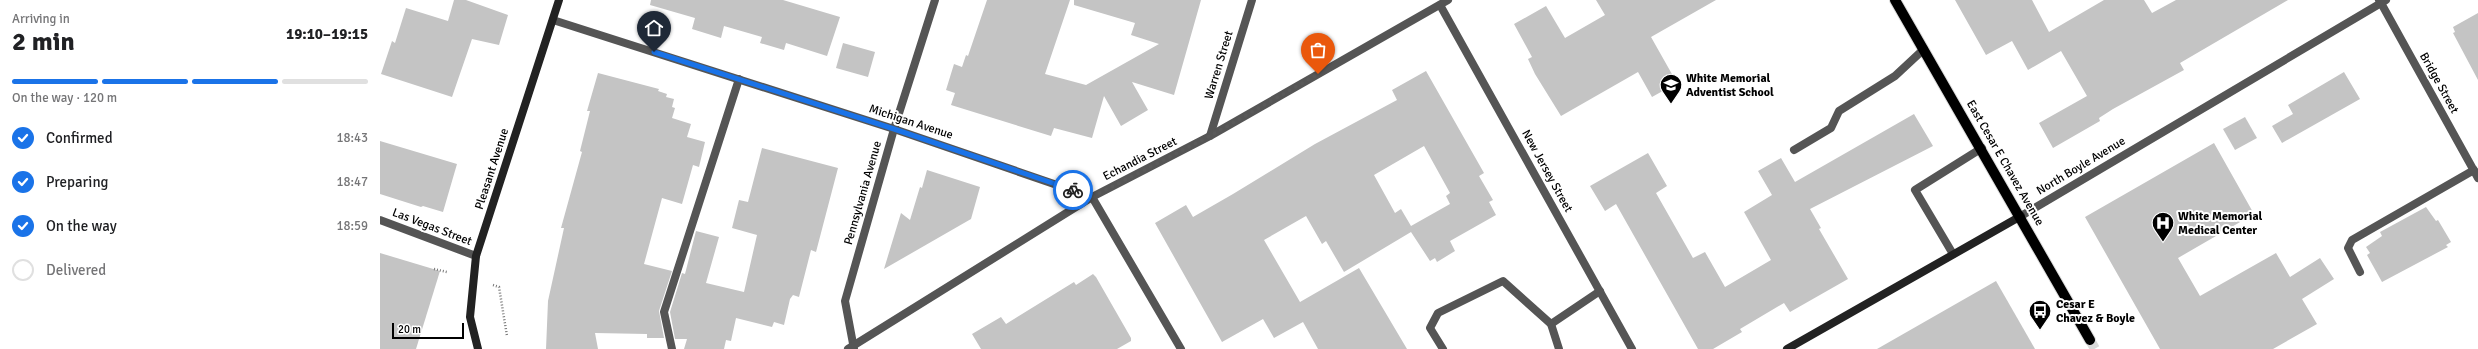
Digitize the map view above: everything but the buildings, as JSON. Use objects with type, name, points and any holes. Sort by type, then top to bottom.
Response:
[{"type":"main road","name":"Pleasant Avenue","points":[[478,349],[470,317],[476,256],[559,0]]},
{"type":"main road","name":"East Cesar E Chavez Avenue","points":[[1895,0],[1982,148],[2090,340]]},
{"type":"main road","name":"North Boyle Avenue","points":[[1787,349],[2020,216]]},
{"type":"street","name":"Pennsylvania Avenue","points":[[852,348],[845,301],[894,129],[935,0]]},
{"type":"street","name":"Warren Street","points":[[1210,136],[1252,0]]},
{"type":"street","name":"Echandia Street","points":[[852,348],[1092,197],[1210,136],[1448,0]]},
{"type":"street","name":"Bridge Street","points":[[2382,1],[2476,174]]},
{"type":"street","name":"North Boyle Avenue","points":[[2020,216],[2382,1]]},
{"type":"street","name":"New Jersey Street","points":[[1440,4],[1632,349]]},
{"type":"street","name":"Michigan Avenue","points":[[553,20],[894,129],[1092,197]]},
{"type":"street","points":[[1794,150],[1831,128],[1839,112],[1894,76],[1924,49]]},
{"type":"street","points":[[672,349],[664,312],[739,79]]},
{"type":"street","points":[[1953,254],[1916,190],[1982,148]]},
{"type":"street","points":[[2360,272],[2348,248],[2352,240],[2476,174]]},
{"type":"street","points":[[1092,197],[1179,348]]},
{"type":"street","name":"Las Vegas Street","points":[[380,220],[476,256]]},
{"type":"street","points":[[1443,349],[1430,328],[1438,314],[1502,281],[1551,324],[1559,349]]},
{"type":"street","points":[[1551,324],[1600,291]]},
{"type":"path","points":[[434,269],[447,272]]},
{"type":"path","points":[[493,285],[500,288],[507,336]]},
{"type":"tunnel","points":[[2090,340],[2095,349]]},
{"type":"way so far","points":[[1073,190],[1092,197],[1210,136],[1318,74]]},
{"type":"place","name":"White Memorial Adventist School","points":[[1671,104]]},
{"type":"place","name":"White Memorial Medical Center","points":[[2163,242]]},
{"type":"place","name":"Cesar E Chavez & Boyle","points":[[2040,330]]},
{"type":"route","points":[[654,52],[894,129],[1073,190]]}]
